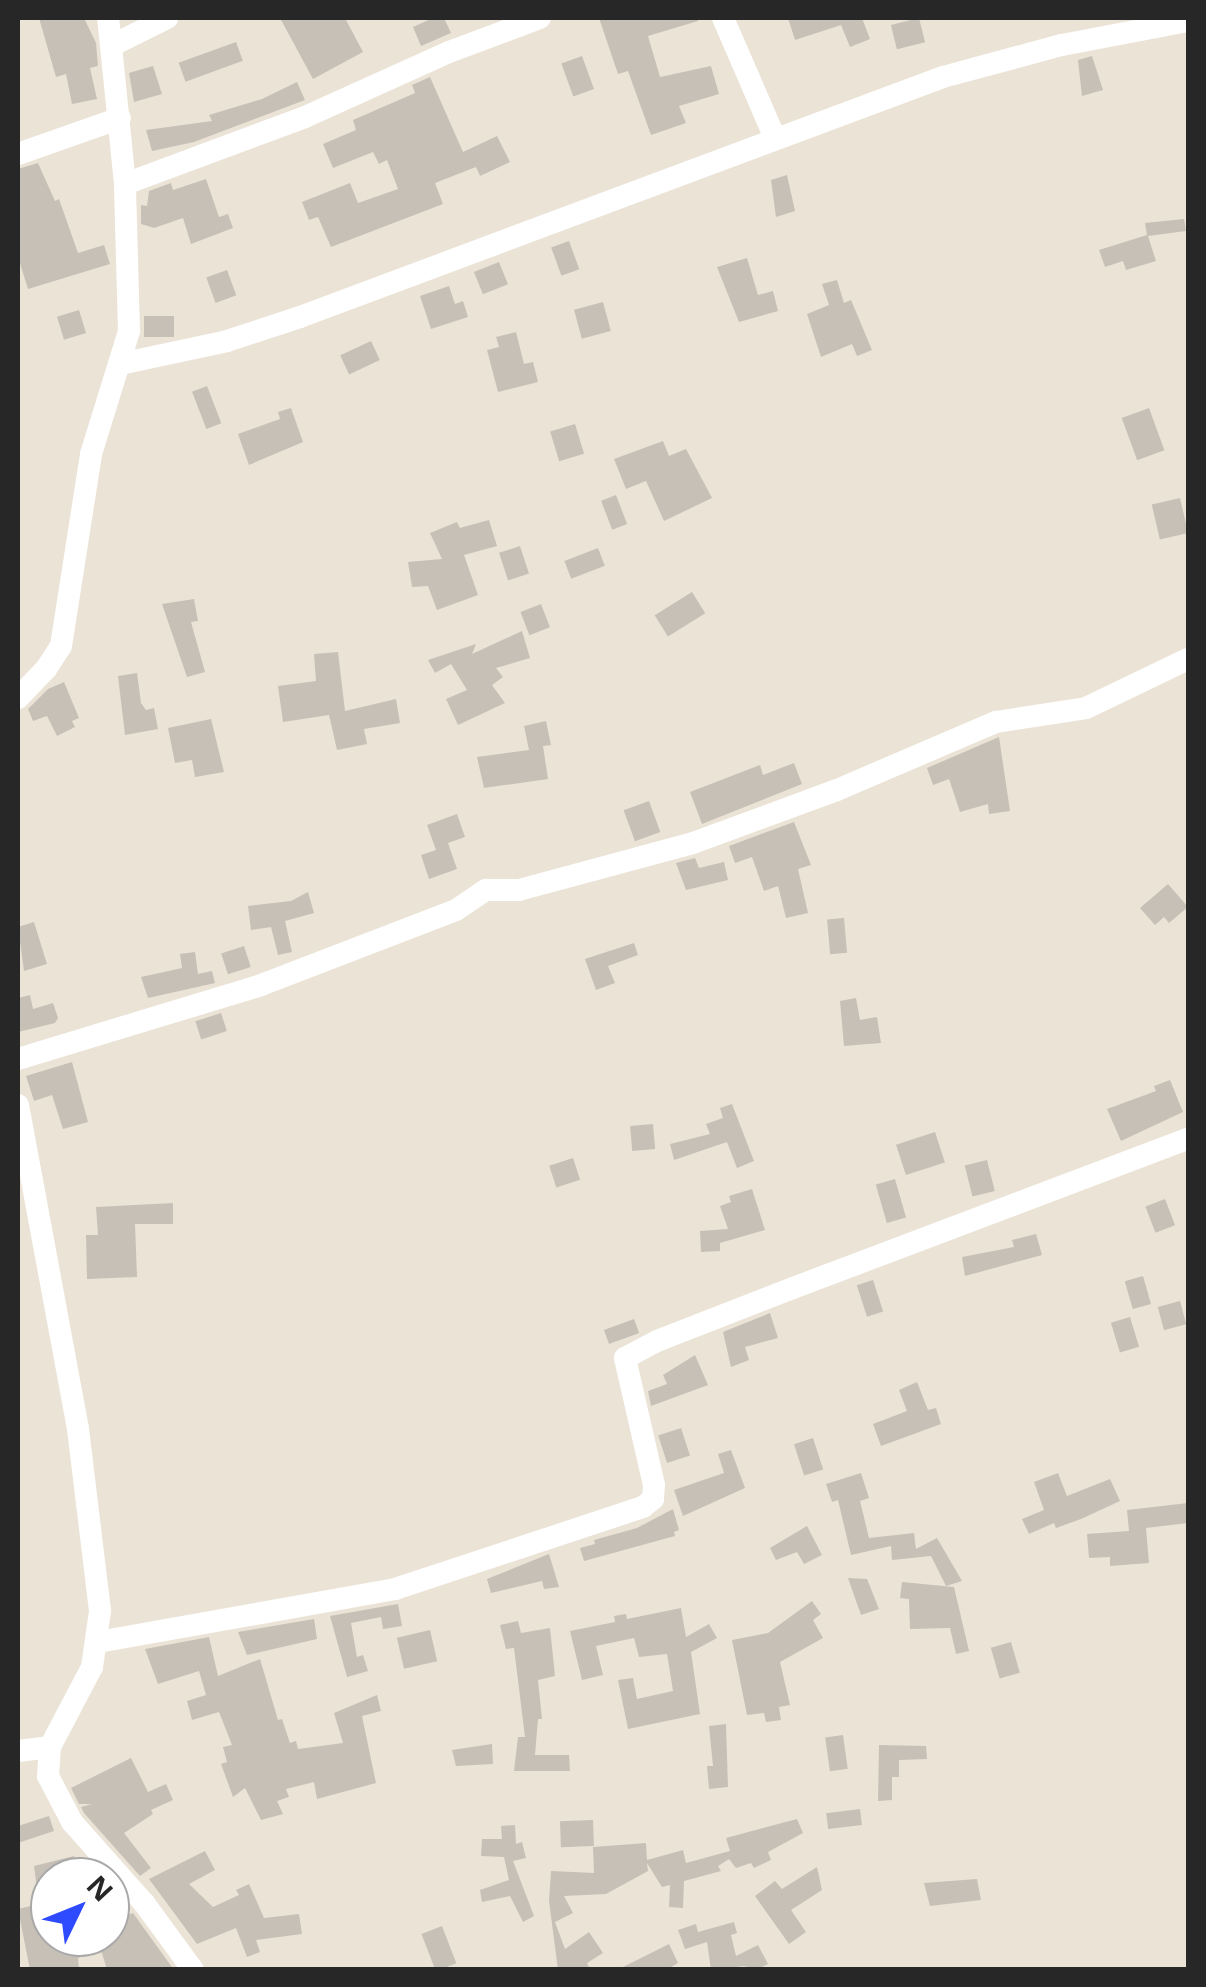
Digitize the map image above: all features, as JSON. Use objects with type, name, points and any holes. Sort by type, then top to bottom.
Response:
[{"type":"street","points":[[18,698],[61,646],[88,469],[102,410],[120,364],[131,304],[120,118],[108,18]]},
{"type":"street","points":[[112,46],[168,18]]},
{"type":"street","points":[[125,184],[305,117],[448,52],[540,18]]},
{"type":"street","points":[[723,18],[775,138]]},
{"type":"street","points":[[120,364],[227,340],[300,317],[943,77],[1062,46],[1188,21]]},
{"type":"street","points":[[18,154],[120,118]]},
{"type":"street","points":[[18,1059],[261,985],[456,910],[486,890],[518,890],[693,843],[838,790],[996,722],[1086,708],[1188,659]]},
{"type":"street","points":[[18,1105],[78,1429],[98,1575],[98,1642],[92,1667],[50,1748],[48,1776],[72,1822],[144,1903],[192,1970]]},
{"type":"street","points":[[98,1642],[395,1589],[643,1507],[653,1498],[654,1486],[625,1358],[657,1341],[792,1288],[1188,1139]]},
{"type":"street","points":[[18,1752],[50,1748]]},
{"type":"building","points":[[39,18],[84,18],[96,43],[98,66],[90,68],[97,99],[72,104],[66,74],[56,77]]},
{"type":"building","points":[[280,18],[345,18],[363,52],[313,79]]},
{"type":"building","points":[[433,18],[444,18],[451,33],[421,46],[413,27]]},
{"type":"building","points":[[599,18],[697,18],[698,21],[648,36],[660,77],[711,66],[719,94],[679,106],[686,123],[651,135],[628,71],[618,74]]},
{"type":"building","points":[[788,18],[862,18],[870,39],[850,47],[841,25],[795,40]]},
{"type":"building","points":[[919,18],[925,42],[897,49],[891,25]]},
{"type":"building","points":[[236,42],[243,61],[186,82],[179,63]]},
{"type":"building","points":[[582,56],[594,89],[573,96],[561,64]]},
{"type":"building","points":[[1092,56],[1103,90],[1082,96],[1078,60]]},
{"type":"building","points":[[153,66],[162,94],[134,102],[129,73]]},
{"type":"building","points":[[430,77],[463,152],[497,136],[510,162],[480,176],[476,167],[435,183],[443,204],[331,247],[318,217],[309,220],[302,202],[350,183],[358,203],[398,189],[387,160],[379,164],[373,152],[333,168],[323,144],[356,130],[353,120],[415,93],[412,85]]},
{"type":"building","points":[[297,82],[305,100],[194,142],[152,151],[146,130],[212,121],[209,115],[262,99]]},
{"type":"building","points":[[38,163],[55,201],[59,199],[78,253],[104,245],[110,264],[28,289],[18,257],[18,169]]},
{"type":"building","points":[[787,175],[795,211],[776,217],[771,180]]},
{"type":"building","points":[[206,179],[219,217],[228,214],[233,228],[191,244],[183,218],[154,228],[141,224],[141,205],[147,206],[149,191],[171,183],[173,190]]},
{"type":"building","points":[[1184,219],[1186,231],[1148,236],[1156,261],[1126,270],[1123,261],[1105,267],[1099,250],[1147,235],[1145,223]]},
{"type":"building","points":[[569,241],[579,269],[561,276],[551,247]]},
{"type":"building","points":[[747,258],[758,295],[773,291],[778,311],[739,322],[717,267]]},
{"type":"building","points":[[499,262],[508,284],[483,294],[474,272]]},
{"type":"building","points":[[227,270],[236,295],[216,303],[206,278]]},
{"type":"building","points":[[837,280],[844,303],[851,300],[872,350],[857,356],[852,344],[821,357],[807,314],[829,305],[822,284]]},
{"type":"building","points":[[449,286],[455,304],[463,301],[468,317],[431,329],[420,296]]},
{"type":"building","points":[[603,302],[611,331],[582,339],[574,310]]},
{"type":"building","points":[[79,310],[86,333],[64,340],[57,317]]},
{"type":"building","points":[[144,316],[174,316],[174,337],[144,337]]},
{"type":"building","points":[[516,332],[524,364],[533,362],[538,382],[498,392],[487,350],[499,347],[496,337]]},
{"type":"building","points":[[371,341],[380,360],[349,374],[340,355]]},
{"type":"building","points":[[207,386],[221,423],[206,429],[192,392]]},
{"type":"building","points":[[291,408],[303,442],[249,465],[238,434],[280,419],[278,412]]},
{"type":"building","points":[[1149,408],[1164,450],[1137,460],[1122,418]]},
{"type":"building","points":[[575,424],[584,454],[559,461],[550,432]]},
{"type":"building","points":[[663,441],[669,456],[686,449],[712,498],[664,521],[646,481],[626,489],[614,459]]},
{"type":"building","points":[[616,495],[627,524],[612,530],[601,501]]},
{"type":"building","points":[[1180,498],[1188,533],[1160,540],[1152,505]]},
{"type":"building","points":[[489,520],[497,546],[464,555],[478,595],[437,610],[428,586],[412,587],[408,562],[442,559],[430,533],[457,522],[460,528]]},
{"type":"building","points":[[520,546],[529,574],[508,580],[499,553]]},
{"type":"building","points":[[598,548],[605,566],[571,579],[564,561]]},
{"type":"building","points":[[692,592],[705,613],[668,637],[655,615]]},
{"type":"building","points":[[194,599],[198,621],[191,622],[205,672],[187,677],[162,604]]},
{"type":"building","points":[[541,604],[550,627],[529,635],[520,612]]},
{"type":"building","points":[[522,631],[530,658],[496,668],[503,677],[492,685],[505,703],[458,725],[446,699],[467,690],[451,664],[435,673],[428,660],[476,644],[472,654]]},
{"type":"building","points":[[338,652],[345,711],[396,699],[400,723],[364,729],[367,744],[337,750],[329,715],[283,722],[278,686],[316,681],[314,654]]},
{"type":"building","points":[[137,673],[141,703],[146,710],[154,708],[158,729],[125,735],[118,676]]},
{"type":"building","points":[[64,682],[79,718],[72,721],[75,727],[57,736],[47,716],[33,721],[28,709],[48,689]]},
{"type":"building","points":[[211,719],[224,772],[195,777],[192,760],[175,763],[168,728]]},
{"type":"building","points":[[546,721],[551,745],[543,746],[548,779],[484,788],[477,757],[529,750],[524,726]]},
{"type":"building","points":[[999,737],[1010,811],[989,814],[988,804],[960,812],[949,779],[933,785],[927,768]]},
{"type":"building","points":[[794,763],[802,784],[702,824],[690,792],[760,765],[763,775]]},
{"type":"building","points":[[649,801],[660,832],[635,841],[624,810]]},
{"type":"building","points":[[457,814],[465,837],[448,843],[457,869],[429,879],[421,855],[436,850],[427,825]]},
{"type":"building","points":[[794,822],[811,865],[798,869],[808,913],[786,918],[778,886],[764,891],[752,857],[735,863],[729,846]]},
{"type":"building","points":[[695,858],[699,868],[724,862],[728,880],[686,890],[676,863]]},
{"type":"building","points":[[1168,884],[1188,907],[1169,923],[1164,917],[1155,925],[1140,908]]},
{"type":"building","points":[[308,892],[314,913],[285,921],[292,952],[278,955],[271,927],[251,930],[248,906],[291,901]]},
{"type":"building","points":[[844,918],[847,953],[830,954],[827,919]]},
{"type":"building","points":[[34,922],[47,964],[24,971],[18,927]]},
{"type":"building","points":[[634,943],[638,955],[608,966],[615,983],[596,990],[585,959]]},
{"type":"building","points":[[244,946],[251,967],[228,974],[221,953]]},
{"type":"building","points":[[195,952],[198,974],[212,971],[215,983],[148,998],[141,977],[182,968],[180,954]]},
{"type":"building","points":[[30,995],[33,1009],[53,1003],[58,1018],[55,1023],[18,1032],[18,998]]},
{"type":"building","points":[[856,998],[860,1020],[877,1017],[881,1043],[844,1046],[840,1001]]},
{"type":"building","points":[[221,1013],[227,1031],[201,1039],[195,1021]]},
{"type":"building","points":[[72,1062],[88,1122],[63,1129],[52,1095],[34,1101],[26,1076]]},
{"type":"building","points":[[1170,1080],[1183,1112],[1121,1141],[1107,1109],[1156,1091],[1154,1086]]},
{"type":"building","points":[[732,1104],[754,1161],[737,1168],[727,1142],[674,1160],[670,1144],[710,1134],[706,1124],[723,1118],[720,1108]]},
{"type":"building","points":[[653,1124],[655,1149],[632,1151],[630,1126]]},
{"type":"building","points":[[935,1132],[945,1162],[906,1175],[896,1145]]},
{"type":"building","points":[[573,1158],[580,1180],[556,1188],[549,1166]]},
{"type":"building","points":[[987,1160],[995,1191],[972,1197],[965,1166]]},
{"type":"building","points":[[895,1179],[906,1217],[887,1223],[876,1185]]},
{"type":"building","points":[[752,1189],[765,1230],[720,1243],[720,1251],[701,1252],[700,1231],[728,1229],[720,1206],[731,1202],[729,1196]]},
{"type":"building","points":[[1165,1199],[1175,1225],[1155,1233],[1145,1207]]},
{"type":"building","points":[[173,1203],[173,1224],[135,1224],[137,1277],[87,1279],[86,1235],[98,1235],[96,1207]]},
{"type":"building","points":[[1036,1234],[1042,1255],[965,1276],[962,1257],[1014,1247],[1012,1240]]},
{"type":"building","points":[[1143,1276],[1151,1304],[1133,1309],[1125,1281]]},
{"type":"building","points":[[873,1280],[883,1311],[867,1317],[857,1285]]},
{"type":"building","points":[[1180,1301],[1186,1324],[1164,1330],[1158,1307]]},
{"type":"building","points":[[770,1313],[778,1338],[745,1347],[749,1360],[731,1367],[723,1332]]},
{"type":"building","points":[[1130,1317],[1139,1347],[1120,1352],[1111,1323]]},
{"type":"building","points":[[634,1319],[639,1333],[609,1344],[604,1330]]},
{"type":"building","points":[[695,1355],[708,1385],[651,1406],[648,1391],[667,1384],[663,1375]]},
{"type":"building","points":[[917,1382],[928,1410],[936,1408],[941,1424],[881,1446],[873,1424],[907,1411],[899,1390]]},
{"type":"building","points":[[681,1428],[690,1456],[667,1463],[658,1435]]},
{"type":"building","points":[[813,1438],[823,1469],[804,1476],[794,1444]]},
{"type":"building","points":[[731,1450],[745,1488],[683,1516],[674,1490],[724,1473],[718,1454]]},
{"type":"building","points":[[861,1473],[869,1498],[860,1501],[869,1538],[914,1533],[916,1549],[937,1538],[962,1581],[946,1586],[931,1556],[892,1560],[891,1546],[851,1555],[838,1500],[832,1502],[826,1484]]},
{"type":"building","points":[[1058,1473],[1067,1496],[1110,1479],[1120,1501],[1081,1519],[1056,1528],[1054,1523],[1029,1534],[1022,1519],[1044,1510],[1034,1482]]},
{"type":"building","points":[[1188,1503],[1188,1523],[1146,1528],[1149,1563],[1110,1566],[1110,1557],[1089,1558],[1087,1534],[1129,1531],[1127,1510]]},
{"type":"building","points":[[673,1509],[679,1530],[674,1532],[675,1536],[584,1561],[580,1548],[637,1528]]},
{"type":"building","points":[[807,1526],[822,1555],[804,1564],[797,1552],[776,1560],[770,1548]]},
{"type":"building","points":[[549,1554],[559,1587],[544,1589],[542,1581],[491,1593],[487,1579]]},
{"type":"building","points":[[848,1578],[867,1579],[879,1609],[861,1615]]},
{"type":"building","points":[[902,1582],[954,1587],[969,1651],[956,1654],[950,1628],[910,1629],[909,1599],[900,1598]]},
{"type":"building","points":[[812,1601],[821,1614],[813,1620],[823,1638],[780,1662],[790,1705],[779,1707],[781,1720],[766,1722],[764,1713],[747,1715],[732,1640],[768,1633]]},
{"type":"building","points":[[398,1604],[402,1626],[383,1629],[381,1617],[351,1623],[357,1657],[363,1655],[368,1671],[347,1677],[330,1616]]},
{"type":"building","points":[[681,1608],[686,1637],[709,1624],[717,1638],[691,1652],[700,1714],[628,1729],[618,1680],[633,1678],[637,1699],[673,1691],[667,1654],[639,1657],[634,1638],[596,1646],[603,1675],[582,1680],[570,1631],[615,1622],[614,1616],[626,1614],[627,1619]]},
{"type":"building","points":[[314,1619],[317,1639],[247,1655],[238,1632]]},
{"type":"building","points":[[518,1621],[521,1633],[550,1628],[555,1676],[538,1680],[542,1719],[538,1719],[535,1755],[569,1755],[570,1771],[514,1771],[518,1737],[525,1737],[514,1648],[506,1649],[500,1625]]},
{"type":"building","points":[[430,1630],[437,1661],[404,1669],[397,1638]]},
{"type":"building","points":[[209,1637],[218,1676],[260,1659],[278,1720],[282,1719],[290,1743],[296,1741],[298,1749],[343,1743],[334,1713],[377,1695],[381,1711],[362,1716],[376,1783],[317,1799],[314,1782],[286,1789],[289,1797],[277,1801],[283,1814],[261,1820],[245,1788],[233,1797],[221,1764],[227,1762],[223,1747],[232,1745],[219,1712],[192,1720],[187,1701],[206,1695],[199,1671],[158,1684],[145,1649]]},
{"type":"building","points":[[1011,1642],[1020,1673],[1000,1679],[991,1648]]},
{"type":"building","points":[[726,1724],[728,1787],[709,1789],[707,1766],[713,1766],[709,1726]]},
{"type":"building","points":[[843,1735],[848,1769],[830,1771],[825,1738]]},
{"type":"building","points":[[492,1744],[493,1764],[456,1766],[452,1750]]},
{"type":"building","points":[[879,1745],[926,1746],[927,1759],[899,1760],[899,1777],[892,1777],[892,1800],[878,1801]]},
{"type":"building","points":[[131,1758],[148,1792],[166,1784],[173,1800],[151,1810],[153,1814],[124,1833],[151,1868],[140,1876],[130,1865],[130,1857],[123,1857],[84,1813],[81,1807],[92,1804],[79,1804],[71,1788]]},
{"type":"building","points":[[860,1809],[862,1825],[828,1829],[826,1813]]},
{"type":"building","points":[[49,1816],[54,1831],[18,1843],[18,1826]]},
{"type":"building","points":[[797,1819],[803,1833],[768,1852],[771,1860],[754,1868],[751,1863],[736,1868],[729,1859],[718,1866],[721,1871],[684,1881],[683,1908],[669,1907],[670,1885],[662,1887],[647,1863],[648,1871],[606,1894],[564,1896],[573,1913],[555,1922],[565,1949],[589,1932],[603,1953],[587,1963],[590,1970],[558,1970],[549,1901],[551,1871],[594,1873],[593,1847],[646,1843],[647,1860],[683,1850],[686,1863],[730,1851],[726,1838]]},
{"type":"building","points":[[593,1820],[594,1846],[561,1847],[560,1821]]},
{"type":"building","points":[[515,1825],[516,1844],[522,1842],[526,1858],[513,1861],[534,1916],[523,1922],[510,1896],[482,1902],[480,1890],[509,1880],[504,1857],[481,1856],[482,1839],[502,1839],[501,1826]]},
{"type":"building","points":[[205,1851],[215,1870],[189,1884],[213,1907],[239,1895],[236,1890],[249,1884],[264,1918],[299,1914],[302,1934],[256,1940],[260,1952],[247,1957],[236,1928],[197,1944],[149,1879]]},
{"type":"building","points":[[817,1867],[822,1890],[791,1910],[806,1932],[789,1944],[755,1896],[775,1881],[782,1889]]},
{"type":"building","points":[[977,1879],[981,1900],[930,1906],[924,1883]]},
{"type":"building","points":[[30,1906],[30,1957],[81,1957],[79,1970],[30,1970],[18,1909]]},
{"type":"building","points":[[133,1913],[174,1970],[107,1970],[103,1957],[130,1957]]},
{"type":"building","points":[[734,1922],[737,1933],[731,1935],[736,1956],[758,1945],[768,1964],[756,1970],[744,1966],[711,1970],[707,1942],[685,1949],[678,1930],[696,1924],[698,1932]]},
{"type":"building","points":[[442,1926],[456,1963],[435,1970],[421,1934]]},
{"type":"building","points":[[669,1944],[678,1963],[666,1970],[617,1970]]}]
